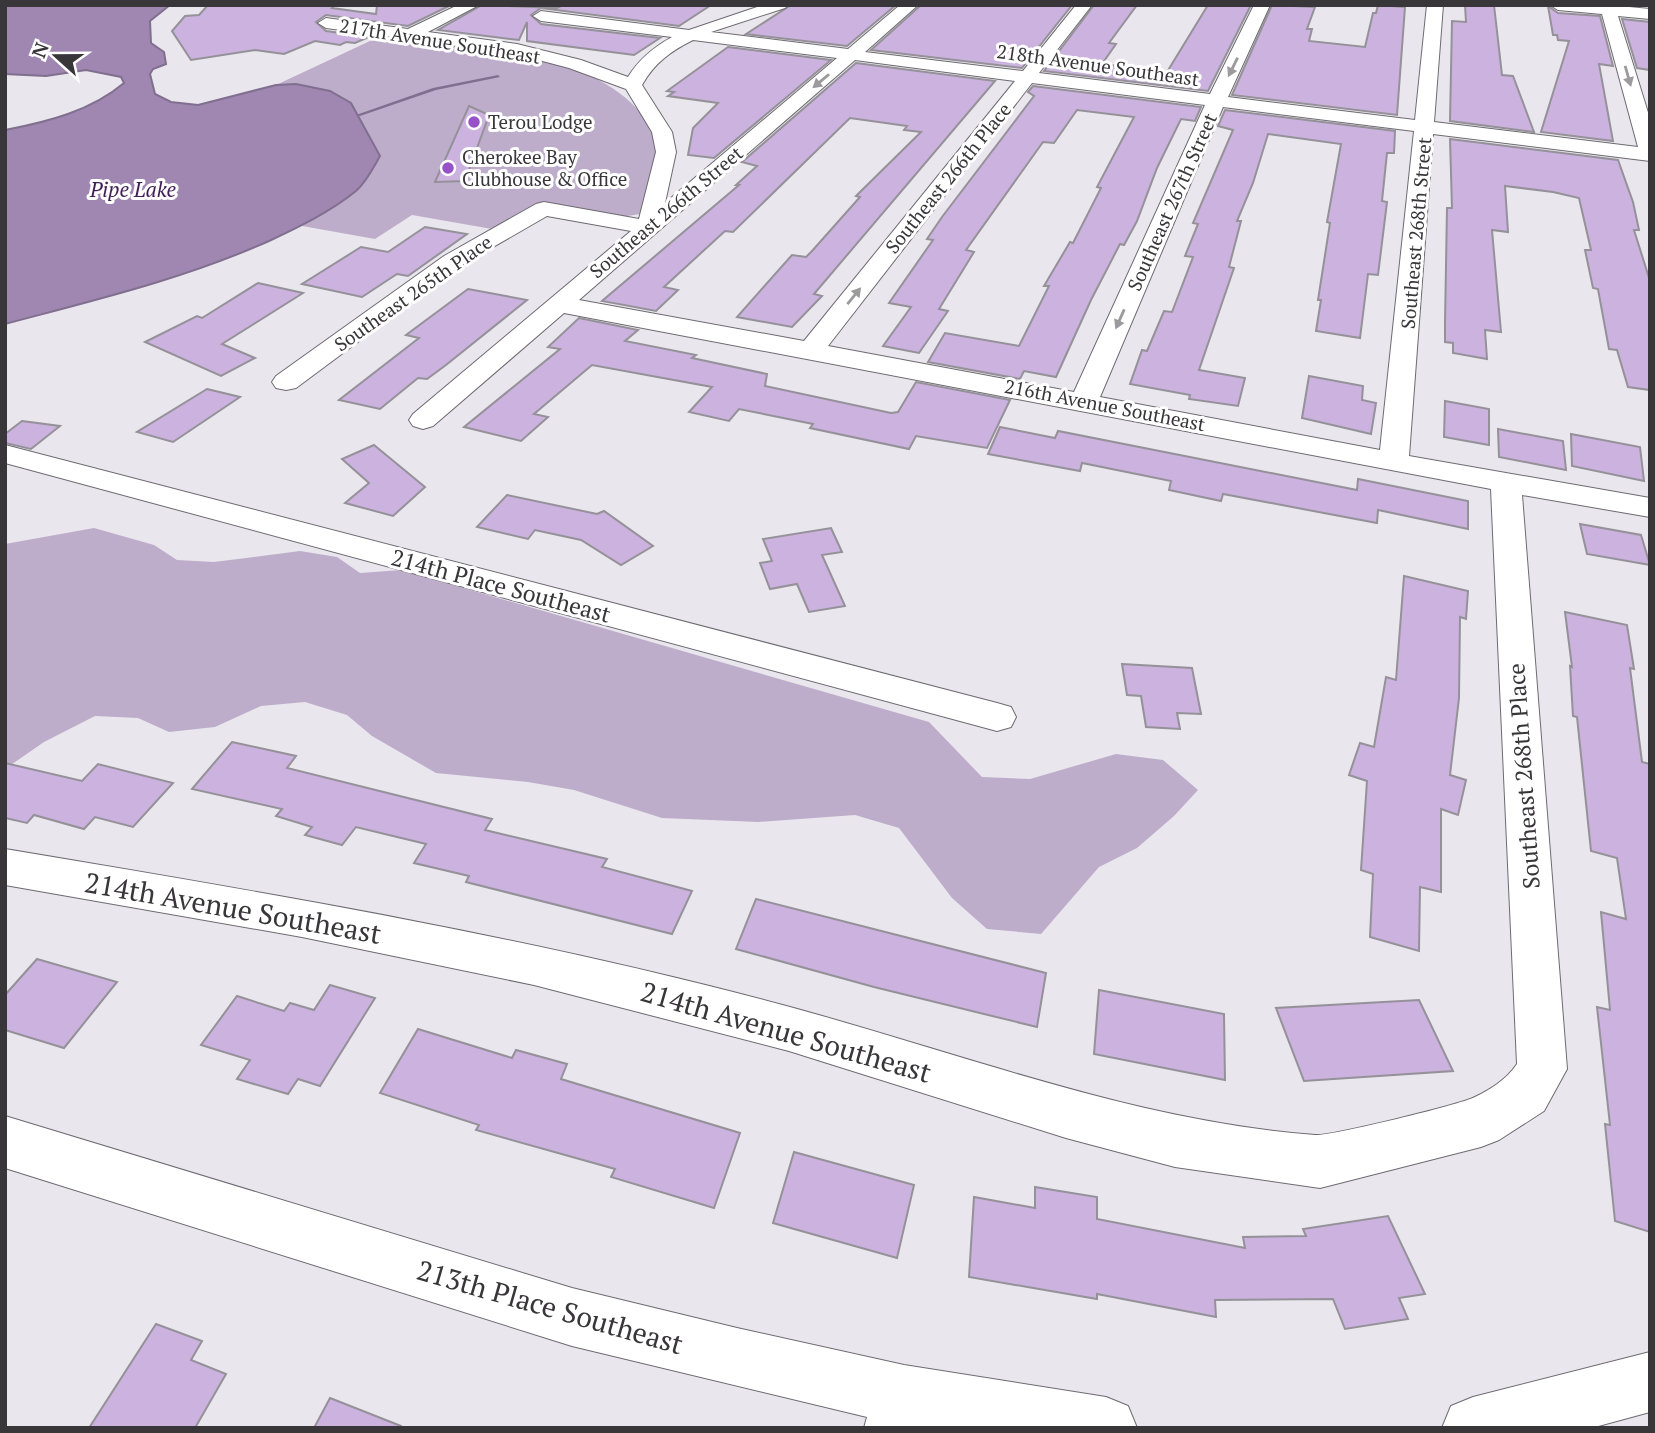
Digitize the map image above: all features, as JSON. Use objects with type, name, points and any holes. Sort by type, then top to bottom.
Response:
[{"type":"street","points":[[410,35],[471,5]]},
{"type":"street","points":[[648,227],[666,152],[662,132],[633,85],[643,65],[654,54],[694,35],[780,5]]},
{"type":"street","name":"Southeast 266th Street","points":[[423,420],[910,5]]},
{"type":"street","name":"Southeast 266th Place","points":[[812,349],[1084,5]]},
{"type":"street","name":"Southeast 267th Street","points":[[1084,401],[1216,102],[1262,5]]},
{"type":"street","name":"Southeast 268th Street","points":[[1394,460],[1435,5]]},
{"type":"street","points":[[1558,5],[1650,14]]},
{"type":"street","name":"217th Avenue Southeast","points":[[360,9],[326,23],[517,49],[575,64],[633,85]]},
{"type":"street","points":[[1609,10],[1650,154]]},
{"type":"street","points":[[614,26],[638,12]]},
{"type":"street","name":"218th Avenue Southeast","points":[[541,16],[1650,154]]},
{"type":"street","name":"Southeast 265th Place","points":[[286,382],[453,261],[544,209],[648,227]]},
{"type":"street","name":"216th Avenue Southeast","points":[[559,304],[812,349],[1506,483],[1650,508]]},
{"type":"street","name":"214th Place Southeast","points":[[5,454],[998,717]]},
{"type":"street","name":"Southeast 268th Place","points":[[1506,483],[1542,1069]]},
{"type":"street","name":"214th Avenue Southeast","points":[[5,867],[302,918],[534,965],[789,1029],[1114,1125],[1175,1140],[1320,1162],[1481,1122],[1526,1094],[1542,1069]]},
{"type":"street","name":"213th Place Southeast","points":[[5,1142],[572,1317],[737,1358],[900,1412],[1106,1428]]},
{"type":"street","points":[[1472,1428],[1650,1382]]},
{"type":"shaded area","points":[[387,33],[485,47],[555,62],[587,74],[615,90],[648,120],[655,130],[657,151],[640,214],[621,217],[541,204],[492,229],[412,215],[375,239],[302,226],[358,189],[380,156],[351,103],[276,85]]},
{"type":"shaded area","points":[[94,528],[154,545],[177,560],[214,562],[300,551],[337,557],[360,573],[401,570],[929,722],[982,777],[1030,779],[1116,754],[1163,760],[1198,790],[1174,816],[1137,848],[1099,867],[1041,934],[987,929],[952,898],[899,828],[855,815],[758,822],[662,818],[574,790],[528,782],[436,773],[372,736],[347,715],[305,702],[261,706],[215,727],[169,732],[138,718],[95,716],[44,742],[5,769],[5,544]]},
{"type":"water","name":"Pipe Lake","points":[[5,5],[170,5],[150,21],[151,43],[164,52],[166,64],[153,69],[150,74],[155,94],[171,102],[198,105],[276,85],[296,84],[330,91],[351,103],[380,156],[367,179],[346,199],[303,225],[269,241],[172,278],[5,324],[5,130],[52,119],[83,108],[124,83],[121,77],[86,70],[46,76],[5,74]]},
{"type":"building","points":[[208,5],[335,5],[332,8],[376,14],[377,5],[451,5],[408,26],[326,15],[316,22],[326,31],[369,37],[355,43],[346,42],[340,45],[315,41],[284,54],[255,50],[191,60],[172,31],[185,16],[199,15]]},
{"type":"building","points":[[482,5],[557,8],[563,5],[711,5],[679,26],[541,8],[531,15],[541,24],[660,38],[634,55],[527,41],[527,22],[519,40],[438,30]]},
{"type":"building","points":[[791,5],[896,5],[847,46],[746,34]]},
{"type":"building","points":[[921,5],[1072,5],[1022,68],[871,50]]},
{"type":"building","points":[[1094,5],[1137,5],[1109,43],[1116,44],[1102,64],[1167,72],[1208,5],[1251,5],[1208,91],[1044,71]]},
{"type":"building","points":[[1272,5],[1315,7],[1307,29],[1312,29],[1309,41],[1365,47],[1373,13],[1376,13],[1378,5],[1405,7],[1397,115],[1232,95]]},
{"type":"building","points":[[1465,5],[1494,5],[1502,75],[1513,76],[1534,132],[1450,121],[1452,21],[1466,22]]},
{"type":"building","points":[[1548,6],[1558,13],[1600,16],[1613,66],[1599,64],[1613,141],[1541,132],[1569,41],[1558,40],[1557,35],[1553,35]]},
{"type":"building","points":[[1622,19],[1650,22],[1650,70],[1637,68]]},
{"type":"building","points":[[728,47],[831,60],[714,158],[688,155],[693,128],[718,103],[668,96],[674,92],[667,91]]},
{"type":"building","points":[[856,63],[995,81],[814,294],[822,296],[792,327],[737,317],[792,255],[806,257],[812,251],[860,197],[856,196],[921,132],[904,130],[907,126],[850,118],[733,232],[725,231],[664,287],[678,290],[656,311],[602,301],[739,185],[736,185],[757,166],[742,162]]},
{"type":"building","points":[[1033,86],[1201,107],[1195,121],[1181,119],[1157,168],[1137,221],[1124,245],[1120,244],[1056,377],[1024,371],[1020,379],[928,362],[945,333],[1019,346],[1049,286],[1044,286],[1070,242],[1073,243],[1101,188],[1097,187],[1134,117],[1077,110],[1054,143],[1043,142],[966,250],[974,252],[939,309],[948,311],[919,353],[883,346],[911,307],[889,303],[933,240],[927,239],[942,217],[1034,96],[1028,92]]},
{"type":"building","points":[[469,106],[489,115],[465,181],[435,182]]},
{"type":"building","points":[[1225,110],[1395,131],[1394,153],[1387,153],[1382,201],[1387,202],[1378,275],[1368,274],[1360,338],[1316,331],[1330,223],[1327,222],[1341,144],[1268,134],[1253,183],[1237,221],[1241,221],[1229,267],[1234,268],[1199,370],[1245,378],[1238,406],[1189,399],[1190,395],[1130,384],[1142,350],[1147,351],[1164,311],[1172,312],[1193,257],[1185,256],[1198,224],[1193,223],[1233,130],[1218,126]]},
{"type":"building","points":[[1450,139],[1618,160],[1633,202],[1639,230],[1634,230],[1650,281],[1650,390],[1628,387],[1617,350],[1609,349],[1598,289],[1593,288],[1585,250],[1591,250],[1579,198],[1553,192],[1505,186],[1508,232],[1492,230],[1501,332],[1485,330],[1487,359],[1453,353],[1453,343],[1445,342],[1447,208],[1452,208]]},
{"type":"building","points":[[425,227],[467,234],[408,276],[397,274],[362,297],[302,284],[361,247],[388,252]]},
{"type":"building","points":[[258,283],[303,293],[222,344],[255,358],[221,376],[145,342],[197,316],[202,318]]},
{"type":"building","points":[[468,289],[527,300],[446,365],[427,379],[418,378],[380,409],[339,400],[419,338],[406,335]]},
{"type":"building","points":[[579,318],[638,330],[625,341],[696,355],[692,358],[767,374],[765,386],[891,413],[898,412],[916,382],[1010,400],[987,448],[916,436],[909,449],[810,428],[813,424],[739,409],[729,421],[689,412],[712,387],[592,365],[534,414],[548,417],[521,441],[464,427],[560,349],[548,347]]},
{"type":"building","points":[[1309,376],[1363,386],[1362,400],[1376,403],[1371,434],[1302,418]]},
{"type":"building","points":[[207,389],[240,397],[173,442],[137,432]]},
{"type":"building","points":[[1445,401],[1489,409],[1489,445],[1444,437]]},
{"type":"building","points":[[22,421],[60,426],[31,449],[5,443],[5,434]]},
{"type":"building","points":[[1000,427],[1055,438],[1058,431],[1357,490],[1358,479],[1468,501],[1468,529],[1378,510],[1377,523],[1223,494],[1221,501],[1169,490],[1171,481],[1082,463],[1080,471],[988,454]]},
{"type":"building","points":[[1498,429],[1563,441],[1566,470],[1499,457]]},
{"type":"building","points":[[1571,434],[1640,447],[1644,481],[1572,466]]},
{"type":"building","points":[[374,445],[425,487],[393,516],[345,503],[369,483],[342,459]]},
{"type":"building","points":[[507,495],[597,514],[604,511],[653,546],[621,565],[581,540],[535,530],[528,539],[477,527]]},
{"type":"building","points":[[1580,524],[1641,535],[1650,565],[1587,554]]},
{"type":"building","points":[[831,528],[842,552],[822,555],[845,606],[809,612],[797,584],[770,589],[760,563],[772,561],[763,539]]},
{"type":"building","points":[[1404,576],[1468,591],[1466,619],[1460,617],[1459,698],[1450,775],[1466,780],[1458,815],[1441,809],[1441,892],[1420,887],[1419,951],[1370,937],[1373,874],[1361,870],[1367,781],[1349,775],[1360,743],[1374,747],[1386,677],[1396,680]]},
{"type":"building","points":[[1565,612],[1627,625],[1634,669],[1630,668],[1642,762],[1650,764],[1650,1232],[1615,1221],[1605,1124],[1610,1125],[1597,1007],[1610,1010],[1601,912],[1626,919],[1617,858],[1591,851],[1577,717],[1573,716],[1570,666],[1572,667]]},
{"type":"building","points":[[1122,664],[1192,668],[1201,714],[1177,713],[1180,729],[1146,727],[1141,696],[1127,695]]},
{"type":"building","points":[[232,742],[296,756],[287,768],[492,819],[485,830],[607,859],[602,867],[692,891],[672,934],[466,882],[469,876],[414,863],[426,844],[356,827],[342,845],[305,835],[312,827],[276,816],[282,809],[192,789]]},
{"type":"building","points":[[5,763],[82,781],[98,764],[173,783],[133,827],[95,817],[84,829],[34,815],[27,823],[5,818]]},
{"type":"building","points":[[756,899],[1046,973],[1037,1027],[874,987],[736,949]]},
{"type":"building","points":[[37,959],[117,982],[64,1048],[5,1030],[5,995]]},
{"type":"building","points":[[330,985],[375,998],[320,1086],[298,1079],[288,1094],[237,1079],[250,1060],[201,1045],[237,996],[284,1011],[290,1003],[314,1010]]},
{"type":"building","points":[[1099,990],[1224,1014],[1225,1080],[1094,1054]]},
{"type":"building","points":[[1419,1000],[1453,1071],[1304,1081],[1276,1008]]},
{"type":"building","points":[[418,1029],[512,1058],[516,1050],[567,1064],[561,1079],[740,1133],[714,1208],[611,1177],[615,1169],[476,1130],[479,1125],[380,1093]]},
{"type":"building","points":[[794,1152],[914,1185],[897,1258],[773,1223]]},
{"type":"building","points":[[1035,1187],[1097,1197],[1097,1219],[1245,1248],[1243,1237],[1306,1236],[1303,1229],[1388,1216],[1425,1294],[1399,1298],[1408,1319],[1345,1329],[1333,1299],[1215,1300],[1216,1317],[1097,1294],[1097,1299],[969,1277],[974,1197],[1035,1208]]},
{"type":"building","points":[[156,1324],[202,1341],[191,1360],[226,1374],[195,1428],[89,1428]]},
{"type":"building","points":[[330,1398],[401,1426],[401,1428],[314,1428]]},
{"type":"waterway","points":[[358,115],[435,89],[498,76]]},
{"type":"place","name":"Terou Lodge","points":[[474,122]]},
{"type":"place","name":"Cherokee Bay Clubhouse & Office","points":[[448,168]]}]
